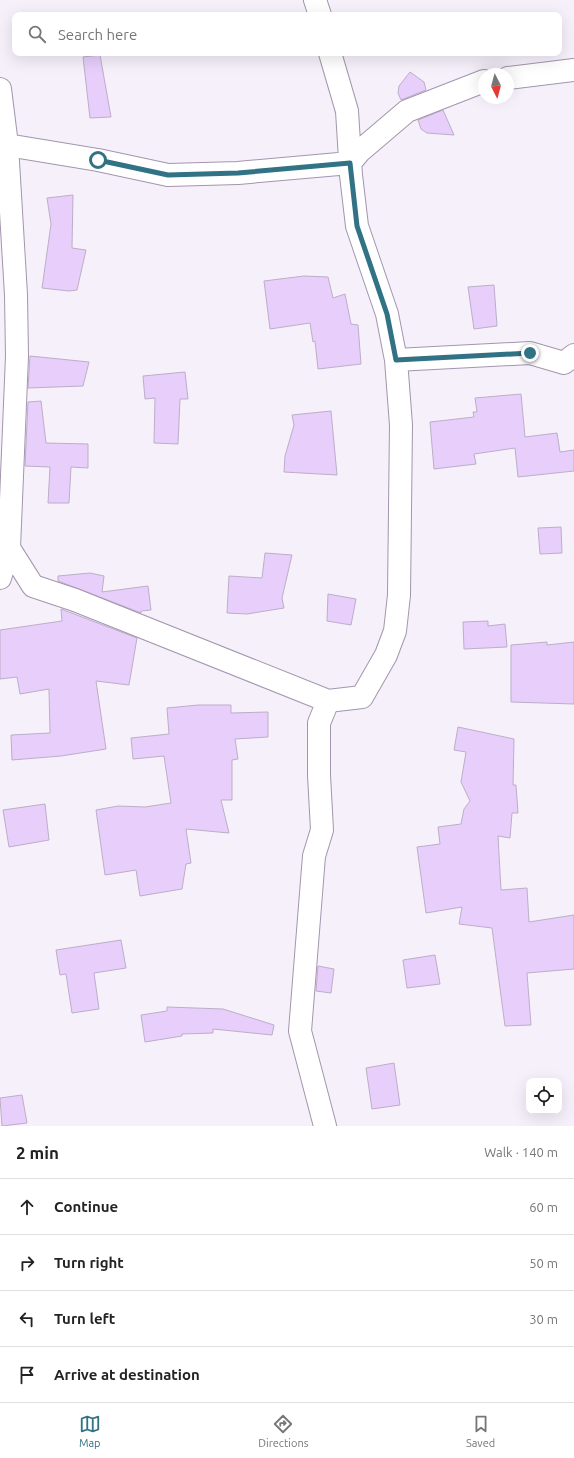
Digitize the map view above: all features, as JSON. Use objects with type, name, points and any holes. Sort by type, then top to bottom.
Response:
[{"type":"street","points":[[316,0],[319,12]]},
{"type":"street","points":[[9,548],[33,586],[75,600],[328,701],[362,697],[386,655],[395,631],[399,594],[401,432],[396,360],[387,314],[357,226],[350,163],[347,111],[331,56]]},
{"type":"street","points":[[514,77],[574,70]]},
{"type":"street","points":[[7,145],[98,160],[168,175],[238,173],[350,163],[360,151],[407,111],[478,83]]},
{"type":"street","points":[[0,89],[7,145],[16,295],[17,356],[9,548],[0,578]]},
{"type":"street","points":[[396,360],[530,353],[564,363],[574,355]]},
{"type":"street","points":[[325,1126],[300,1031],[314,856],[322,830],[319,775],[319,724],[328,701]]},
{"type":"building","points":[[100,56],[111,117],[90,118],[83,57]]},
{"type":"building","points":[[410,72],[424,82],[426,90],[401,100],[398,93],[399,86]]},
{"type":"building","points":[[443,110],[454,135],[427,133],[421,129],[418,120]]},
{"type":"building","points":[[73,195],[72,248],[86,250],[77,290],[69,291],[42,288],[51,224],[47,198]]},
{"type":"building","points":[[304,276],[328,277],[333,298],[345,294],[351,324],[358,325],[361,364],[318,369],[315,341],[313,342],[310,323],[270,329],[264,281]]},
{"type":"building","points":[[494,285],[497,326],[474,329],[468,287]]},
{"type":"building","points":[[30,356],[89,362],[83,386],[28,388]]},
{"type":"building","points":[[185,372],[188,399],[180,399],[178,444],[154,443],[155,398],[145,399],[143,376]]},
{"type":"building","points":[[521,394],[525,437],[557,433],[560,452],[574,450],[574,471],[518,477],[515,448],[474,454],[476,464],[434,469],[430,422],[474,417],[473,412],[477,412],[475,398]]},
{"type":"building","points":[[41,401],[46,443],[88,444],[88,468],[71,467],[69,503],[48,503],[50,467],[25,466],[28,402]]},
{"type":"building","points":[[331,411],[337,475],[284,472],[285,456],[294,425],[292,415]]},
{"type":"building","points":[[561,527],[562,553],[540,554],[538,528]]},
{"type":"building","points":[[265,553],[292,555],[282,598],[284,608],[247,614],[227,613],[229,576],[262,578]]},
{"type":"building","points":[[90,573],[104,576],[102,592],[148,586],[151,610],[141,611],[141,613],[58,581],[58,576]]},
{"type":"building","points":[[328,594],[356,599],[351,625],[327,621]]},
{"type":"building","points":[[61,609],[137,638],[129,685],[96,681],[106,749],[61,756],[12,760],[11,735],[50,733],[49,689],[20,694],[17,677],[0,679],[0,630],[62,621]]},
{"type":"building","points":[[488,621],[488,626],[505,624],[507,647],[464,649],[463,622]]},
{"type":"building","points":[[547,642],[547,645],[574,642],[574,704],[511,702],[511,645]]},
{"type":"building","points":[[198,705],[231,705],[231,713],[268,712],[268,737],[235,739],[238,759],[232,760],[232,800],[221,800],[229,833],[186,829],[191,863],[186,864],[182,889],[140,896],[136,870],[105,875],[96,810],[118,806],[145,807],[171,803],[164,756],[133,759],[131,738],[169,734],[167,708]]},
{"type":"building","points":[[458,727],[514,739],[513,785],[516,785],[518,813],[512,813],[510,838],[498,836],[501,890],[527,888],[529,922],[574,915],[574,969],[527,973],[531,1025],[505,1026],[492,928],[459,924],[462,907],[426,913],[417,847],[440,844],[438,827],[461,824],[464,809],[470,801],[461,782],[466,752],[454,750]]},
{"type":"building","points":[[45,804],[49,840],[9,847],[3,810]]},
{"type":"building","points":[[121,940],[126,968],[94,973],[99,1009],[72,1013],[66,974],[60,975],[56,950]]},
{"type":"building","points":[[435,955],[440,984],[407,988],[403,960]]},
{"type":"building","points":[[318,966],[334,969],[331,993],[316,991]]},
{"type":"building","points":[[167,1007],[223,1009],[274,1025],[272,1035],[213,1029],[213,1033],[182,1034],[182,1036],[145,1042],[141,1015],[167,1011]]},
{"type":"building","points":[[394,1063],[400,1105],[372,1109],[366,1068]]},
{"type":"building","points":[[22,1095],[27,1123],[2,1126],[0,1098]]},
{"type":"route","points":[[98,160],[168,175],[238,173],[350,163],[357,226],[387,314],[396,360],[530,353]]}]
